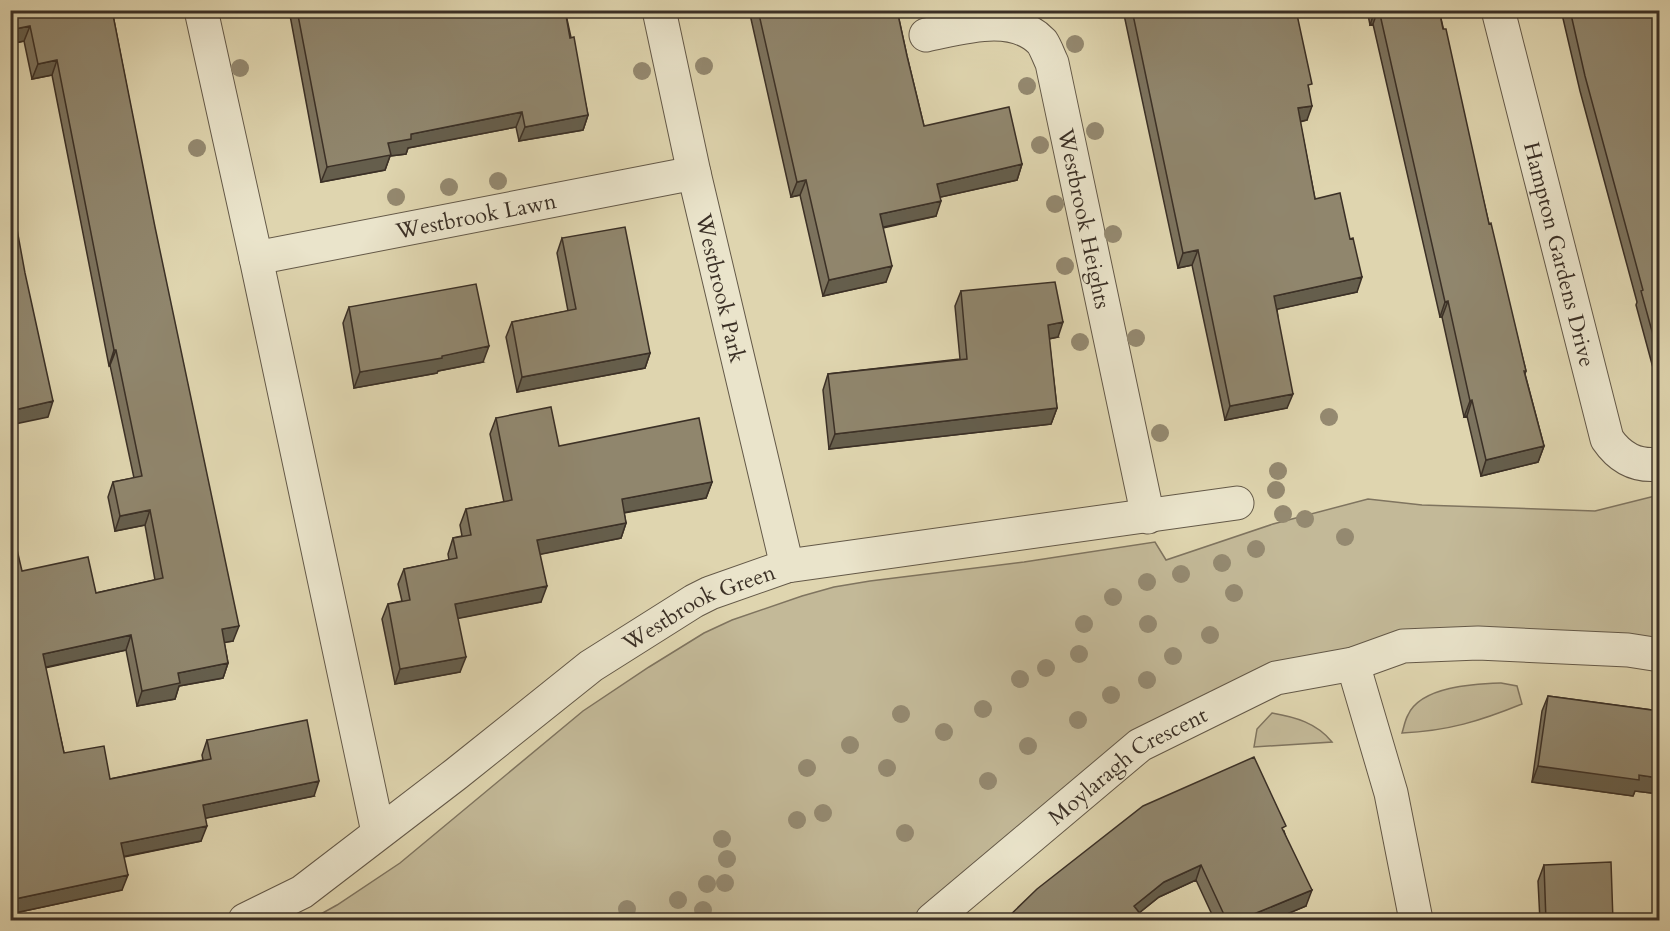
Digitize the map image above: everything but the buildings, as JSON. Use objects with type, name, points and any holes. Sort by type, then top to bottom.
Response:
[{"type":"street","points":[[201,10],[378,832]]},
{"type":"street","name":"Westbrook Park","points":[[658,10],[787,566]]},
{"type":"street","name":"Hampton Gardens Drive","points":[[1498,10],[1607,439],[1615,450],[1631,462],[1659,464]]},
{"type":"street","name":"Westbrook Heights","points":[[926,35],[970,26],[1000,24],[1026,30],[1043,43],[1052,63],[1148,517]]},
{"type":"street","name":"Westbrook Lawn","points":[[256,258],[694,173]]},
{"type":"street","name":"Westbrook Green","points":[[245,921],[302,892],[456,774],[591,666],[710,593],[787,566],[1237,503]]},
{"type":"street","name":"Moylaragh Crescent","points":[[932,921],[1140,745],[1276,678],[1353,664],[1403,646],[1478,643],[1628,650],[1659,655]]},
{"type":"street","points":[[1353,664],[1391,793],[1416,921]]},
{"type":"shaded area","points":[[1659,495],[1659,655],[1403,646],[1140,745],[932,920],[310,920],[400,863],[583,711],[649,667],[704,633],[732,620],[802,596],[834,587],[870,581],[1024,562],[1155,542],[1166,560],[1273,524],[1368,499],[1422,505],[1595,511]]},
{"type":"shaded area","points":[[1501,683],[1517,686],[1522,704],[1464,724],[1402,733],[1408,715],[1424,698],[1436,692],[1464,686]]},
{"type":"shaded area","points":[[1272,713],[1305,722],[1320,730],[1332,742],[1254,747],[1257,729]]}]
